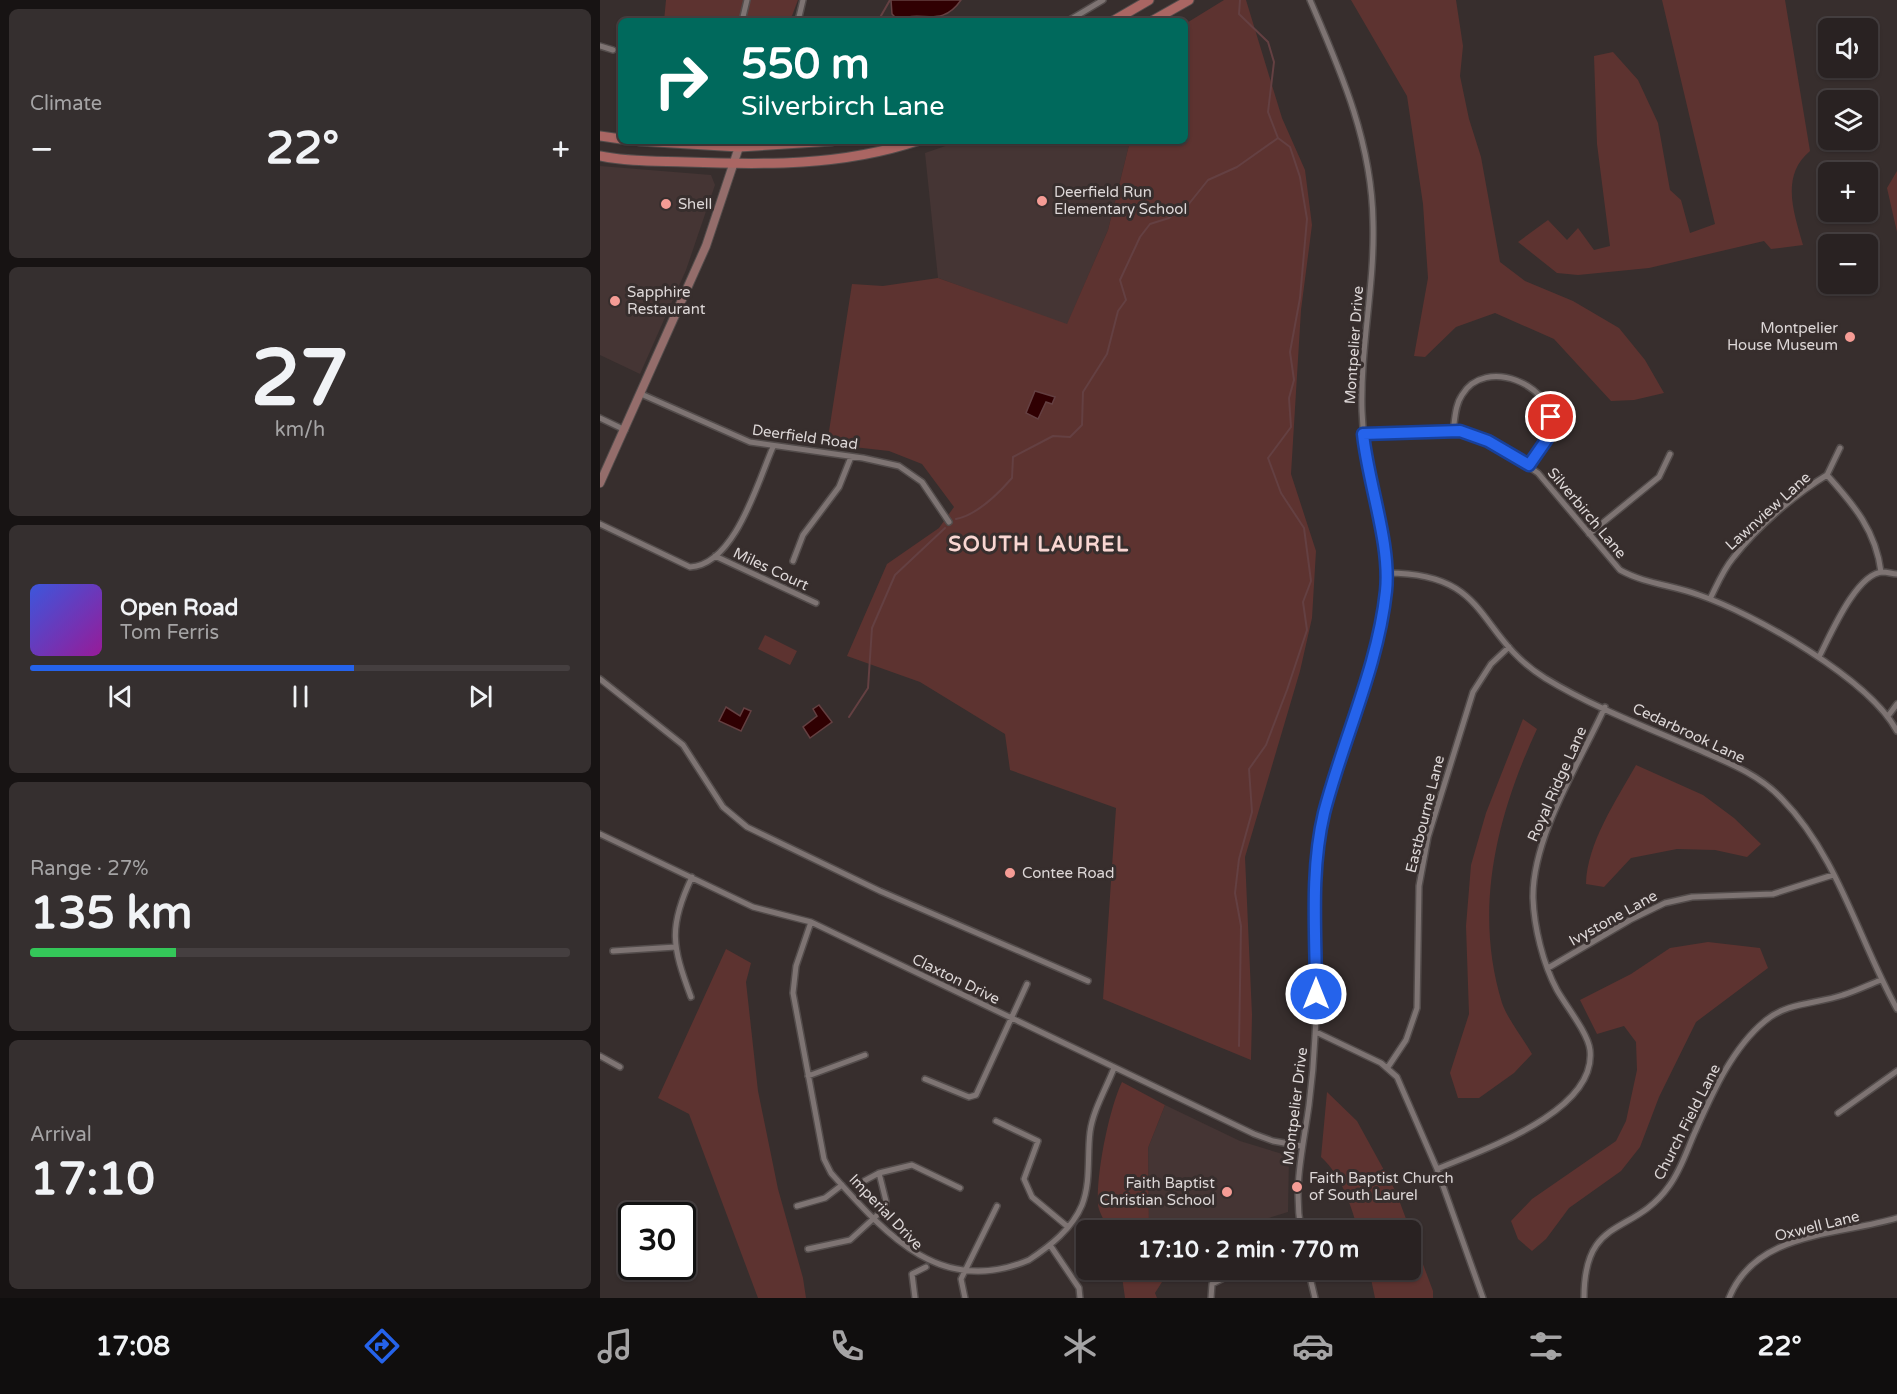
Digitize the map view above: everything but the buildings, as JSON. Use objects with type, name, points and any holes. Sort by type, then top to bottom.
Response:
[{"type":"main road","points":[[1118,18],[1149,0]]},
{"type":"main road","points":[[1157,18],[1189,0]]},
{"type":"main road","points":[[600,136],[618,139]]},
{"type":"main road","points":[[600,156],[731,165],[830,160],[906,144]]},
{"type":"street","points":[[743,18],[747,0]]},
{"type":"street","points":[[799,18],[803,0]]},
{"type":"street","points":[[1073,18],[1103,0]]},
{"type":"street","name":"Montpelier Drive","points":[[1300,1220],[1297,1187],[1301,1146],[1309,1105],[1316,1032],[1315,880],[1319,844],[1325,812],[1379,632],[1387,573],[1363,434],[1362,387],[1373,239],[1371,186],[1362,138],[1346,84],[1310,0]]},
{"type":"street","points":[[600,46],[613,50]]},
{"type":"street","points":[[600,483],[706,246],[731,165],[741,144]]},
{"type":"street","points":[[1453,431],[1458,403],[1471,384],[1489,375],[1511,378],[1541,398],[1551,417],[1547,439],[1529,465]]},
{"type":"street","name":"Deerfield Road","points":[[640,394],[740,439],[772,447],[888,462],[912,473],[926,487],[949,522]]},
{"type":"street","points":[[600,418],[625,430]]},
{"type":"street","name":"Silverbirch Lane","points":[[1363,434],[1453,431],[1488,441],[1529,465],[1546,482],[1615,566],[1628,574],[1710,599],[1819,657],[1845,676],[1888,716],[1897,731]]},
{"type":"street","points":[[600,524],[690,567],[715,556],[739,527],[772,447]]},
{"type":"street","points":[[1840,448],[1827,475],[1868,524],[1879,555],[1881,572]]},
{"type":"street","points":[[1589,534],[1659,477],[1670,454]]},
{"type":"street","points":[[793,561],[803,535],[839,487],[851,457]]},
{"type":"street","name":"Lawnview Lane","points":[[1710,599],[1738,551],[1783,509],[1827,475]]},
{"type":"street","name":"Miles Court","points":[[715,556],[816,603]]},
{"type":"street","points":[[1819,657],[1856,591],[1869,577],[1881,572],[1897,574]]},
{"type":"street","name":"Cedarbrook Lane","points":[[1387,573],[1420,574],[1451,584],[1471,600],[1509,647],[1539,674],[1605,707],[1738,767],[1769,787],[1796,814],[1833,875],[1881,980],[1897,1009]]},
{"type":"street","name":"Eastbourne Lane","points":[[1388,1067],[1406,1040],[1417,1008],[1419,886],[1428,837],[1473,692],[1491,663],[1509,647]]},
{"type":"street","points":[[600,679],[683,745],[723,807],[747,828],[880,891],[1088,981]]},
{"type":"street","points":[[1888,716],[1897,704]]},
{"type":"street","name":"Royal Ridge Lane","points":[[1437,1169],[1498,1143],[1544,1119],[1573,1098],[1586,1076],[1590,1050],[1556,988],[1548,968],[1534,912],[1535,867],[1542,841],[1605,707]]},
{"type":"street","name":"Claxton Drive","points":[[600,834],[753,907],[811,922],[1254,1134],[1273,1141],[1301,1146]]},
{"type":"street","name":"Ivystone Lane","points":[[1548,968],[1630,920],[1665,903],[1692,897],[1773,894],[1833,875]]},
{"type":"street","points":[[691,997],[676,947],[676,913],[692,877]]},
{"type":"street","name":"Imperial Drive","points":[[811,922],[796,966],[793,993],[824,1159],[842,1185],[908,1255],[929,1268],[912,1274],[915,1298]]},
{"type":"street","points":[[613,951],[676,947]]},
{"type":"street","name":"Church Field Lane","points":[[1584,1298],[1585,1266],[1596,1246],[1611,1230],[1641,1212],[1666,1190],[1680,1166],[1716,1089],[1756,1029],[1767,1019],[1789,1007],[1841,996],[1881,980]]},
{"type":"street","points":[[925,1079],[969,1097],[976,1095],[1027,984]]},
{"type":"street","points":[[1316,1032],[1388,1067],[1402,1086],[1437,1169],[1484,1298]]},
{"type":"street","points":[[600,1056],[620,1067]]},
{"type":"street","points":[[808,1076],[865,1056]]},
{"type":"street","points":[[991,1277],[1018,1267],[1050,1245],[1068,1227],[1084,1197],[1091,1124],[1114,1068]]},
{"type":"street","points":[[1838,1113],[1897,1071]]},
{"type":"street","points":[[996,1121],[1038,1141],[1024,1179],[1032,1197],[1068,1227]]},
{"type":"street","points":[[864,1181],[879,1173],[912,1165],[960,1188]]},
{"type":"street","points":[[808,1249],[850,1240],[874,1219],[886,1204],[879,1173]]},
{"type":"street","points":[[797,1206],[825,1198],[842,1185]]},
{"type":"street","points":[[965,1298],[961,1279],[997,1206]]},
{"type":"street","name":"Oxwell Lane","points":[[1729,1298],[1746,1269],[1757,1258],[1779,1246],[1897,1218]]},
{"type":"street","points":[[1050,1245],[1079,1288],[1080,1298]]},
{"type":"street","points":[[952,1277],[971,1280]]},
{"type":"street","points":[[1211,1298],[1212,1284],[1220,1280]]},
{"type":"street","points":[[1311,1280],[1315,1298]]},
{"type":"shaded area","points":[[666,0],[798,0],[791,18],[664,18]]},
{"type":"shaded area","points":[[891,0],[961,0],[954,9],[939,16],[896,18],[892,14]]},
{"type":"shaded area","points":[[1224,0],[1246,0],[1282,118],[1305,170],[1312,225],[1301,310],[1291,474],[1316,551],[1312,618],[1300,671],[1245,857],[1252,1015],[1251,1060],[1103,999],[1116,808],[1010,770],[1005,734],[920,682],[847,656],[887,564],[939,528],[954,507],[922,464],[889,451],[827,444],[852,284],[883,286],[938,278],[1067,324],[1108,230],[1129,144],[1188,144],[1188,22]]},
{"type":"shaded area","points":[[1351,0],[1456,0],[1463,46],[1460,76],[1469,119],[1481,157],[1500,262],[1525,281],[1573,301],[1619,328],[1645,360],[1664,393],[1634,400],[1611,401],[1554,339],[1495,313],[1456,327],[1425,357],[1414,356],[1428,278],[1423,204],[1407,96]]},
{"type":"shaded area","points":[[1662,0],[1785,0],[1810,151],[1801,161],[1792,183],[1793,208],[1803,245],[1771,249],[1764,241],[1649,268],[1578,275],[1557,273],[1518,242],[1548,220],[1567,240],[1578,228],[1594,250],[1610,246],[1597,144],[1594,56],[1613,52],[1638,80],[1658,123],[1670,190],[1681,200],[1690,233],[1715,224]]},
{"type":"shaded area","points":[[951,144],[1129,144],[1108,230],[1067,325],[938,278],[925,153]]},
{"type":"shaded area","points":[[600,166],[711,175],[715,185],[686,270],[640,374],[600,355]]},
{"type":"shaded area","points":[[1897,171],[1897,232],[1887,188]]},
{"type":"shaded area","points":[[1035,391],[1055,397],[1052,404],[1046,402],[1038,419],[1026,413]]},
{"type":"shaded area","points":[[765,635],[797,651],[790,665],[758,649]]},
{"type":"shaded area","points":[[819,705],[832,722],[810,738],[803,727],[817,716],[813,709]]},
{"type":"shaded area","points":[[726,707],[740,716],[744,708],[751,711],[741,731],[719,721]]},
{"type":"shaded area","points":[[1523,719],[1537,729],[1511,795],[1501,829],[1490,898],[1490,933],[1494,968],[1502,1003],[1532,1054],[1514,1073],[1479,1098],[1458,1098],[1450,1073],[1469,1014],[1466,926],[1471,865],[1486,813]]},
{"type":"shaded area","points":[[1636,765],[1703,795],[1734,818],[1761,844],[1747,857],[1715,850],[1677,849],[1631,858],[1604,887],[1586,884],[1591,853],[1597,838]]},
{"type":"shaded area","points":[[1708,942],[1760,948],[1768,968],[1696,1022],[1659,1097],[1640,1147],[1621,1171],[1569,1208],[1546,1239],[1532,1251],[1518,1239],[1511,1221],[1532,1199],[1616,1141],[1626,1121],[1637,1070],[1636,1042],[1624,1026],[1597,1034],[1580,1000],[1631,974],[1670,948]]},
{"type":"shaded area","points":[[726,949],[751,963],[746,982],[758,1091],[778,1189],[803,1278],[806,1298],[758,1298],[689,1114],[658,1098]]},
{"type":"shaded area","points":[[1122,1082],[1165,1105],[1148,1148],[1149,1220],[1104,1220],[1098,1205],[1104,1142]]},
{"type":"shaded area","points":[[1327,1092],[1357,1121],[1396,1192],[1406,1220],[1355,1220],[1340,1181],[1321,1157]]},
{"type":"shaded area","points":[[1165,1105],[1240,1141],[1289,1156],[1288,1212],[1262,1220],[1149,1220],[1148,1148]]},
{"type":"shaded area","points":[[1421,1259],[1433,1291],[1433,1298],[1375,1298],[1371,1280],[1421,1280]]},
{"type":"shaded area","points":[[1123,1280],[1163,1280],[1155,1293],[1157,1298],[1125,1298]]},
{"type":"waterway","points":[[880,18],[890,0]]},
{"type":"waterway","points":[[956,519],[979,508],[994,497],[1012,478],[1013,457],[1053,436],[1070,437],[1082,425],[1083,392],[1107,354],[1118,311],[1126,300],[1120,280],[1140,237],[1150,224],[1169,218],[1188,205],[1208,180],[1237,167],[1278,138],[1268,112],[1274,62],[1268,42],[1239,14],[1240,0]]},
{"type":"waterway","points":[[1239,1046],[1241,926],[1235,893],[1239,859],[1252,812],[1249,769],[1266,745],[1307,630],[1303,602],[1311,581],[1304,528],[1281,493],[1268,458],[1291,427],[1289,398],[1294,380],[1290,352],[1300,298],[1307,219],[1300,177],[1290,147],[1278,138]]},
{"type":"waterway","points":[[849,717],[868,688],[872,628],[895,575],[945,528]]},
{"type":"place","name":"Deerfield Run Elementary School","points":[[1042,201]]},
{"type":"place","name":"Shell","points":[[666,204]]},
{"type":"place","name":"Sapphire Restaurant","points":[[615,301]]},
{"type":"place","name":"Montpelier House Museum","points":[[1850,337]]},
{"type":"place","name":"Contee Road","points":[[1010,873]]},
{"type":"place","name":"Faith Baptist Church of South Laurel","points":[[1297,1187]]},
{"type":"place","name":"Faith Baptist Christian School","points":[[1227,1192]]},
{"type":"district","name":"SOUTH LAUREL","points":[[1039,544]]},
{"type":"route","points":[[1316,994],[1315,880],[1321,829],[1379,632],[1386,591],[1387,575],[1383,547],[1363,434],[1460,431],[1488,441],[1529,465],[1547,439],[1551,417]]}]
